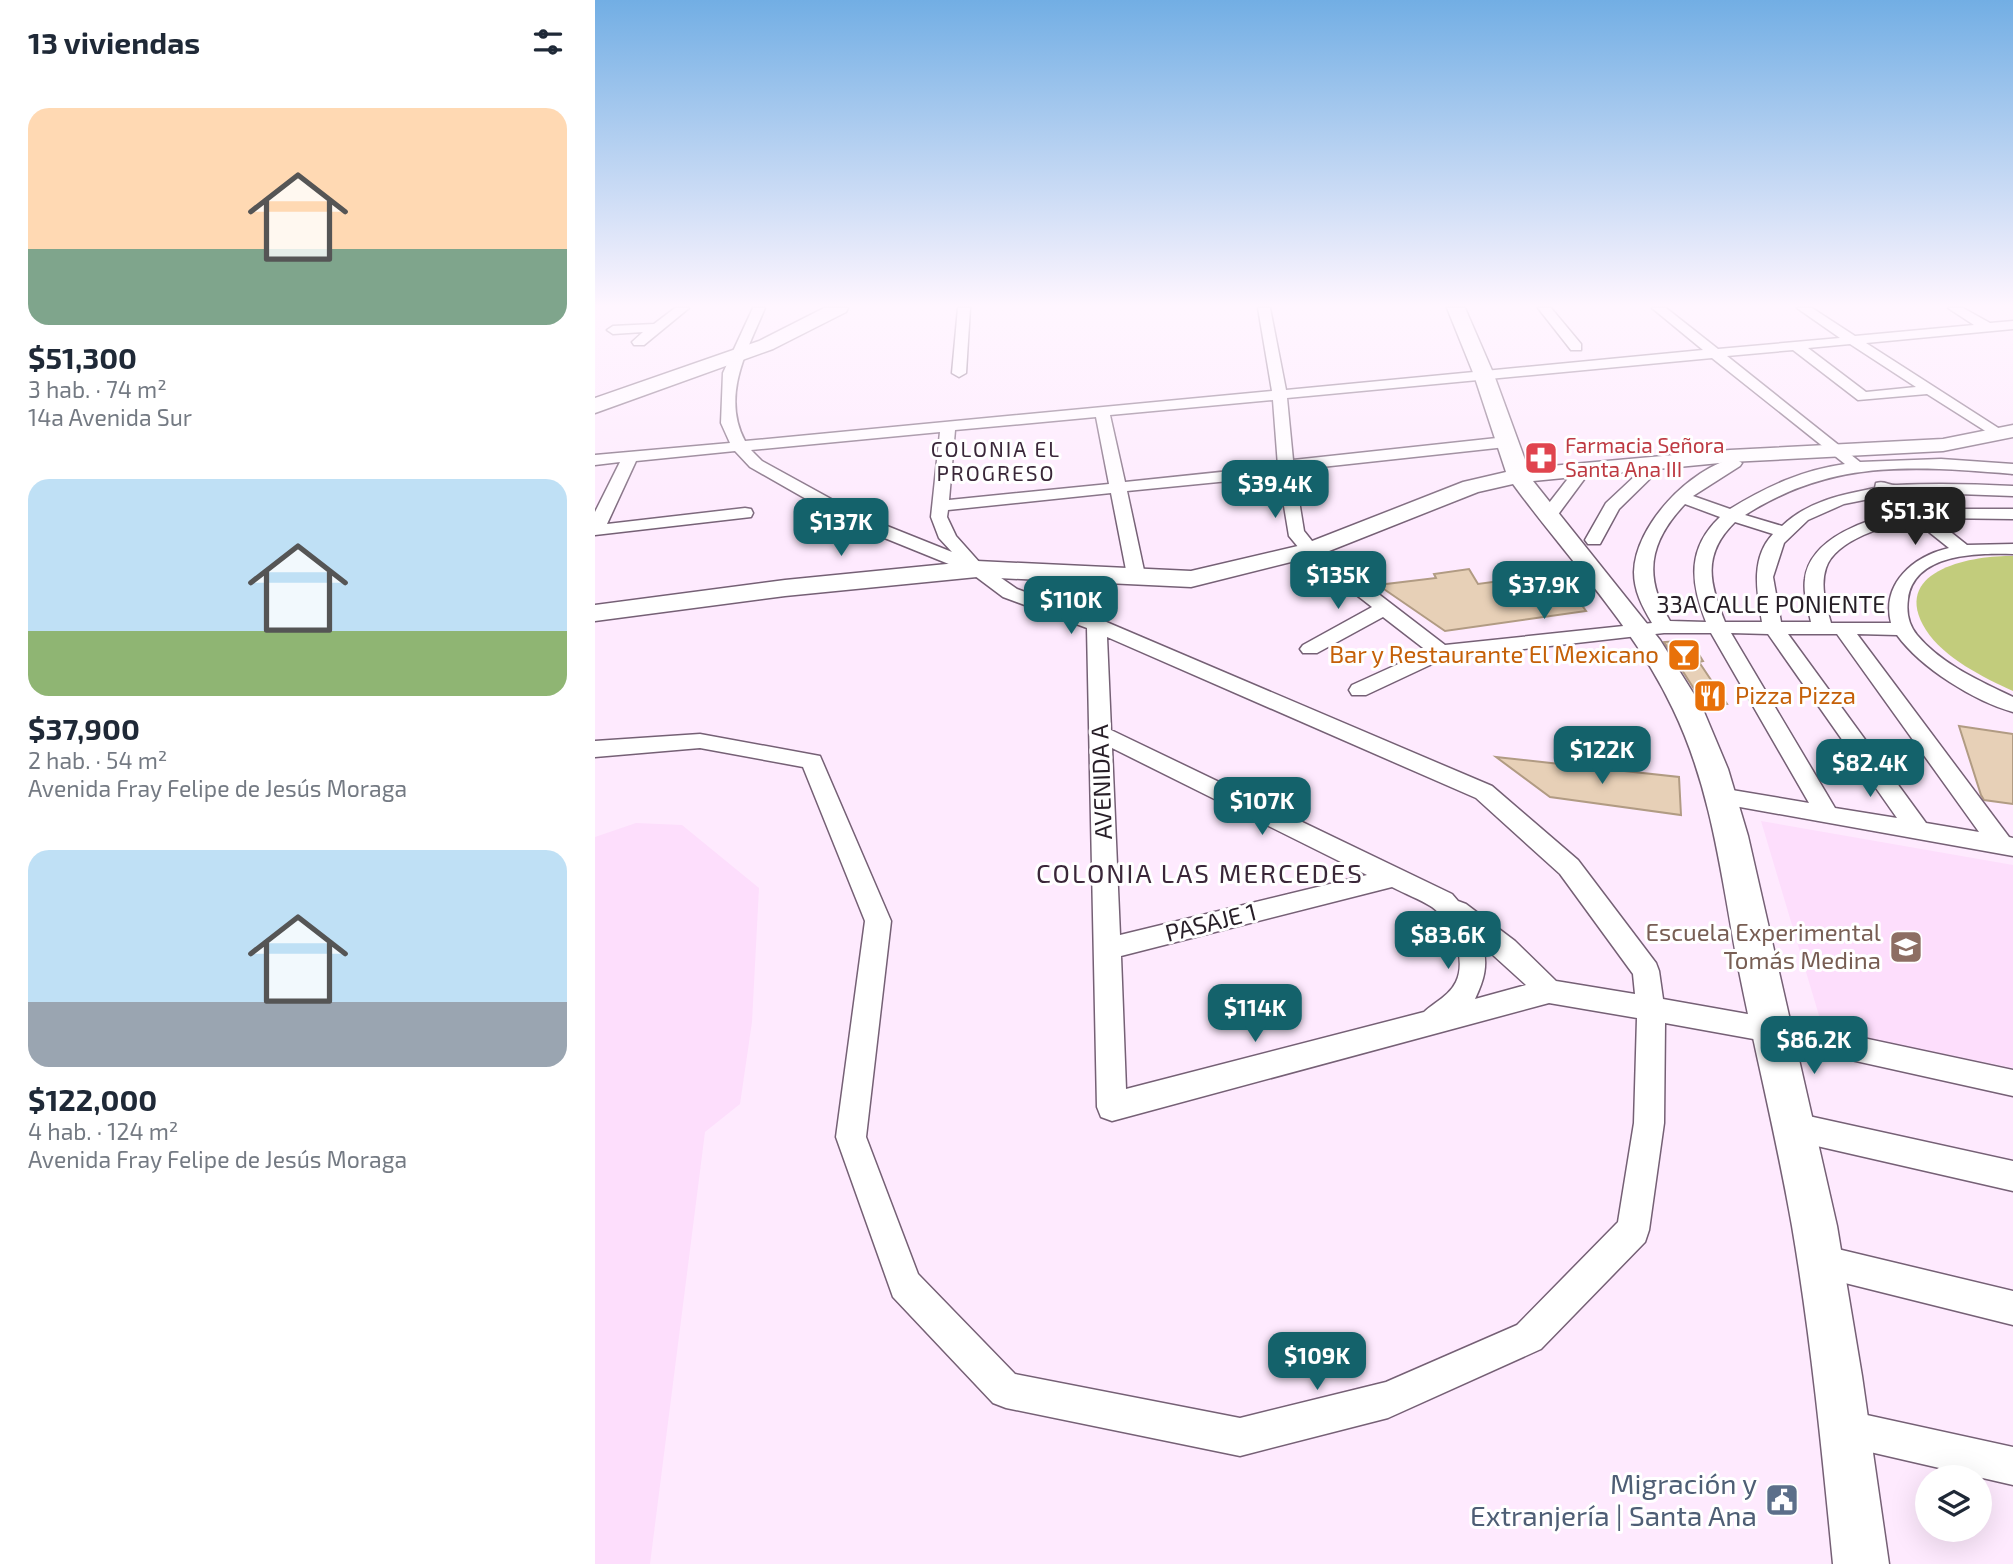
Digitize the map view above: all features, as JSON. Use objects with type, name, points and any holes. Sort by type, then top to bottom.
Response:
[{"type":"main road","points":[[595,407],[668,381]]},
{"type":"street","points":[[730,381],[729,423],[740,447],[756,464],[856,520],[977,569]]},
{"type":"street","points":[[1277,381],[1296,532],[1310,550],[1441,652]]},
{"type":"street","points":[[595,460],[1426,381]]},
{"type":"street","points":[[1486,381],[1506,443],[1516,463],[1518,476],[1548,516],[1651,629],[1689,709],[1720,796],[1770,1030],[1795,1127],[1821,1262],[1861,1564]]},
{"type":"street","points":[[1751,381],[1964,551]]},
{"type":"street","points":[[1842,381],[1863,397],[1929,390]]},
{"type":"street","points":[[1915,381],[2001,438]]},
{"type":"street","points":[[1102,412],[1136,575]]},
{"type":"street","points":[[595,749],[700,741],[812,761],[878,921],[851,1137],[905,1285],[1006,1390],[1240,1437],[1388,1401],[1529,1337],[1633,1230],[1649,1123],[1651,1011],[1646,971],[1569,867],[1484,792],[1097,625],[1010,593],[977,569],[948,538],[940,524],[948,426]]},
{"type":"street","points":[[595,613],[785,588],[977,569],[1191,579],[1310,550],[1471,487],[1518,476],[1658,463],[1917,447],[2001,438]]},
{"type":"street","points":[[940,506],[1506,443]]},
{"type":"street","points":[[595,530],[631,457]]},
{"type":"street","points":[[1594,540],[1612,508],[1658,463]]},
{"type":"street","points":[[1651,629],[1644,562],[1655,533],[1682,497],[1708,476],[1734,463]]},
{"type":"street","points":[[1828,815],[1716,627],[1702,565],[1704,552],[1713,534],[1761,495],[1792,481],[1858,467],[1919,463],[2013,469]]},
{"type":"street","points":[[1548,516],[1583,470]]},
{"type":"street","points":[[1918,830],[1772,626],[1766,610],[1763,576],[1768,557],[1783,532],[1801,517],[1853,495],[1947,487],[2013,491]]},
{"type":"street","points":[[1682,497],[1783,532]]},
{"type":"street","points":[[2007,846],[1832,628],[1814,590],[1818,564],[1839,543],[1859,531],[1918,515],[1976,512],[2013,514]]},
{"type":"street","points":[[595,530],[745,513]]},
{"type":"street","points":[[2013,549],[1964,551],[1933,560],[1907,579],[1898,607],[1903,629],[1925,652],[1954,674],[2013,705]]},
{"type":"street","points":[[1310,649],[1385,608]]},
{"type":"street","name":"AVENIDA A","points":[[1097,625],[1112,1107]]},
{"type":"street","name":"33A CALLE PONIENTE","points":[[1360,691],[1441,652],[1651,629],[1772,626],[1903,629]]},
{"type":"street","points":[[1099,733],[1443,901],[1506,949],[1549,991]]},
{"type":"street","points":[[1720,796],[2007,846]]},
{"type":"street","name":"PASAJE 1","points":[[1109,948],[1396,877]]},
{"type":"street","points":[[1410,1030],[1435,1019],[1456,1004],[1467,990],[1473,975],[1475,958],[1470,941],[1443,901]]},
{"type":"street","points":[[1112,1107],[1549,991],[1770,1030],[2013,1083]]},
{"type":"street","points":[[1795,1127],[2013,1176]]},
{"type":"street","points":[[1821,1262],[2013,1308]]},
{"type":"street","points":[[1844,1428],[2013,1466]]},
{"type":"shaded area","name":"Escuela Experimental Tomás Medina","points":[[1761,821],[2013,865],[2013,1068],[1823,1029]]},
{"type":"shaded area","points":[[636,823],[682,825],[759,888],[752,1022],[740,1104],[705,1132],[650,1564],[595,1564],[595,837]]},
{"type":"green space","points":[[2013,556],[2013,691],[1977,673],[1943,650],[1926,630],[1917,610],[1918,593],[1926,580],[1940,570],[1977,559]]},
{"type":"building","points":[[1469,569],[1478,584],[1559,573],[1586,611],[1445,631],[1378,585],[1436,578],[1434,574]]},
{"type":"building","points":[[1690,640],[1703,661],[1699,662],[1727,704],[1705,706],[1664,642]]},
{"type":"building","points":[[1959,726],[2013,734],[2013,804],[1984,800]]},
{"type":"building","points":[[1496,757],[1679,777],[1681,815],[1550,797]]},
{"type":"place","name":"Farmacia Señora Santa Ana III","points":[[1541,458]]},
{"type":"place","name":"Bar y Restaurante El Mexicano","points":[[1684,655]]},
{"type":"place","name":"Pizza Pizza","points":[[1710,696]]},
{"type":"place","name":"Escuela Experimental Tomás Medina","points":[[1906,947]]},
{"type":"place","name":"Migración y Extranjería | Santa Ana","points":[[1782,1500]]},
{"type":"district","name":"COLONIA EL PROGRESO","points":[[996,462]]},
{"type":"district","name":"COLONIA LAS MERCEDES","points":[[1200,874]]}]
